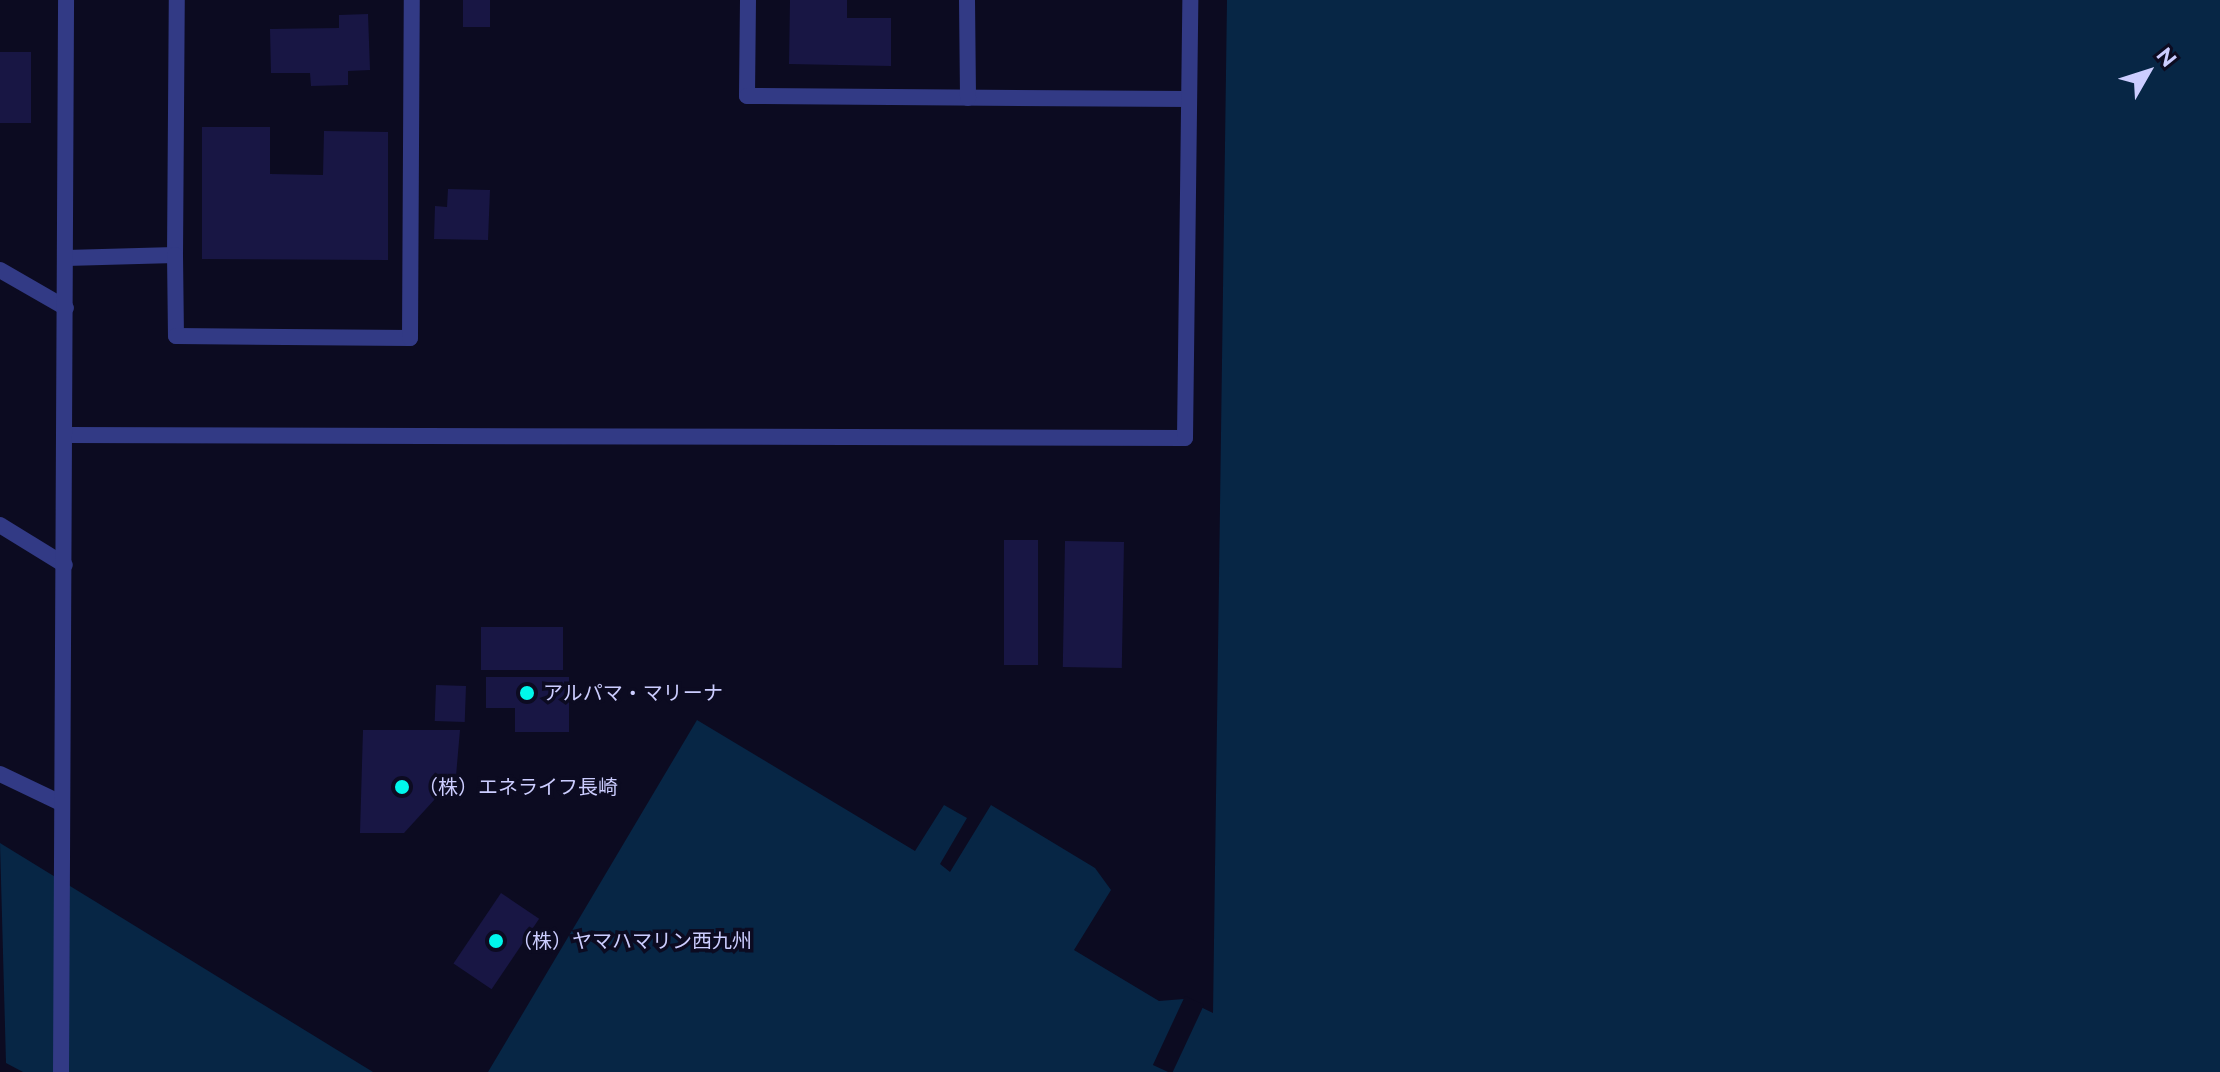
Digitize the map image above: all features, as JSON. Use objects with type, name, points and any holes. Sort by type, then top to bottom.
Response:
[{"type":"street","points":[[61,1072],[66,0]]},
{"type":"street","points":[[177,0],[176,336],[410,338],[412,0]]},
{"type":"street","points":[[748,0],[747,96],[1188,99]]},
{"type":"street","points":[[967,0],[968,98]]},
{"type":"street","points":[[66,435],[1185,438],[1190,0]]},
{"type":"street","points":[[66,258],[175,255]]},
{"type":"street","points":[[0,270],[66,308]]},
{"type":"street","points":[[0,525],[65,565]]},
{"type":"street","points":[[0,774],[61,803]]},
{"type":"water","points":[[1227,0],[2220,0],[2220,1072],[488,1072],[697,720],[915,851],[944,805],[967,818],[940,864],[950,872],[991,805],[1095,868],[1111,890],[1074,950],[1159,1001],[1184,999],[1213,1013]]},
{"type":"water","points":[[0,843],[373,1072],[23,1072],[6,1063]]},
{"type":"pier","points":[[1185,996],[1204,1005],[1173,1072],[1153,1065]]},
{"type":"building","points":[[463,0],[490,0],[490,27],[463,27]]},
{"type":"building","points":[[790,0],[847,0],[847,18],[891,18],[891,66],[789,64]]},
{"type":"building","points":[[368,14],[370,70],[348,71],[348,85],[311,86],[310,73],[271,73],[270,29],[339,28],[339,15]]},
{"type":"building","points":[[0,52],[31,52],[31,123],[0,123]]},
{"type":"building","points":[[202,127],[270,127],[270,174],[323,175],[324,131],[388,132],[388,260],[202,259]]},
{"type":"building","points":[[448,189],[490,190],[488,240],[434,239],[435,206],[447,207]]},
{"type":"building","points":[[1004,540],[1038,540],[1038,665],[1004,665]]},
{"type":"building","points":[[1065,541],[1124,542],[1122,668],[1063,667]]},
{"type":"building","points":[[481,627],[563,627],[563,670],[481,670]]},
{"type":"building","name":"アルパマ・マリーナ","points":[[486,677],[569,677],[569,732],[515,732],[515,708],[486,708]]},
{"type":"building","points":[[436,685],[466,686],[465,722],[435,721]]},
{"type":"building","name":"（株）エネライフ長崎","points":[[363,730],[460,730],[456,776],[404,833],[360,833]]},
{"type":"building","name":"（株）ヤマハマリン西九州","points":[[501,893],[539,919],[492,989],[453,963]]},
{"type":"place","name":"アルパマ・マリーナ","points":[[527,693]]},
{"type":"place","name":"（株）エネライフ長崎","points":[[402,787]]},
{"type":"place","name":"（株）ヤマハマリン西九州","points":[[496,941]]}]
